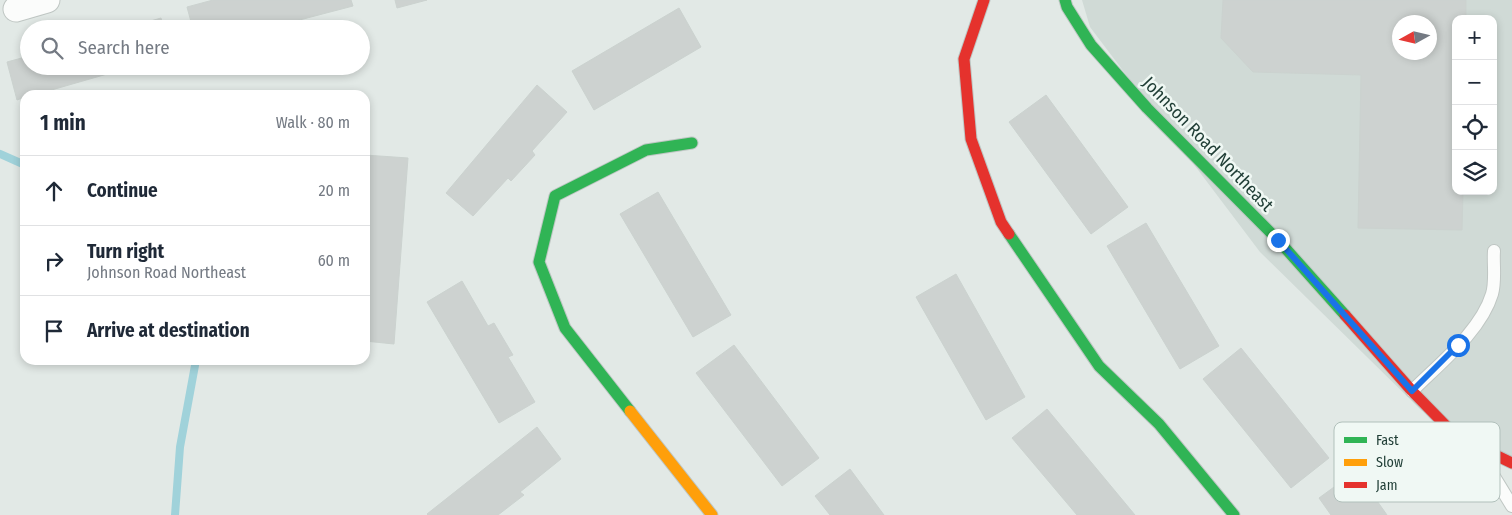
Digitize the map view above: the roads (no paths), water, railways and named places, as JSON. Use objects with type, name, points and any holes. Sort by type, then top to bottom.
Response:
[{"type":"street","points":[[16,9],[47,0]]},
{"type":"street","points":[[984,0],[964,59],[972,139],[1001,222],[1099,366],[1159,424],[1234,515]]},
{"type":"street","name":"Johnson Road Northeast","points":[[1065,0],[1067,7],[1091,45],[1147,108],[1278,240],[1412,391],[1442,422]]},
{"type":"street","points":[[692,143],[646,150],[555,196],[539,262],[566,328],[712,515]]},
{"type":"street","name":"Johnson Road Northeast","points":[[1500,457],[1512,463]]},
{"type":"lane","points":[[1412,391],[1458,345],[1482,316],[1493,292],[1494,251]]},
{"type":"lane","points":[[1500,487],[1512,506]]},
{"type":"waterway","points":[[0,154],[20,163]]},
{"type":"waterway","points":[[175,515],[180,447],[195,365]]}]
